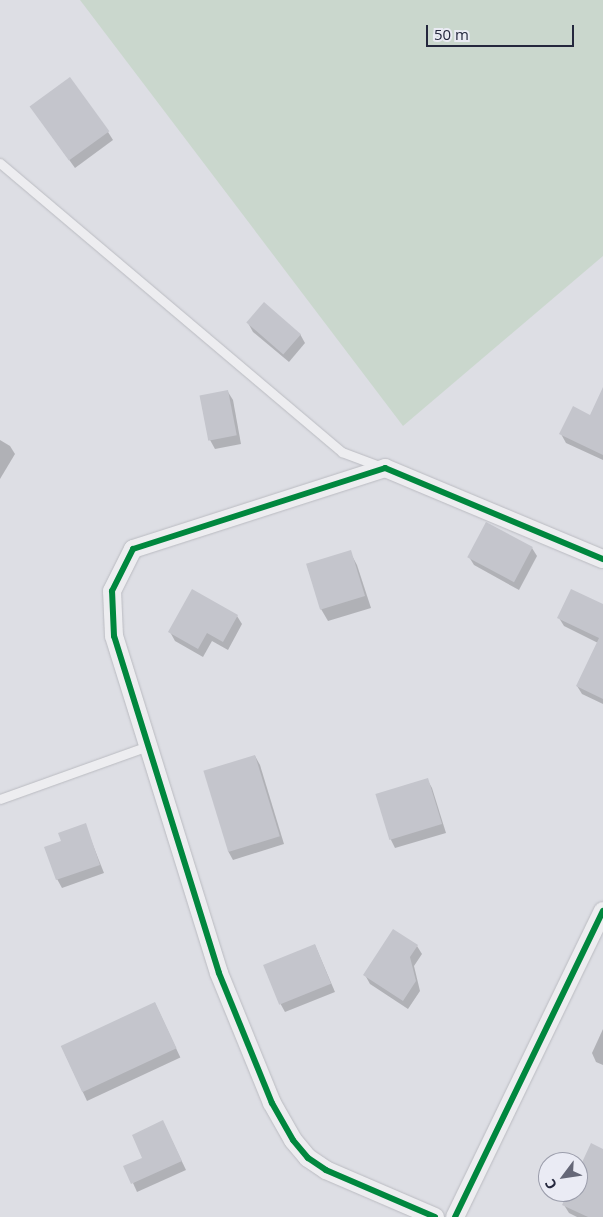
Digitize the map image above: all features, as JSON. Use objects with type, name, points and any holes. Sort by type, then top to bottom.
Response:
[{"type":"street","points":[[435,1217],[326,1170],[308,1158],[293,1140],[272,1103],[219,973],[148,746],[114,636],[112,591],[134,548],[385,468],[603,559]]},
{"type":"street","points":[[455,1217],[603,911]]},
{"type":"lane","points":[[0,163],[342,452],[385,468]]},
{"type":"lane","points":[[0,799],[148,746]]},
{"type":"shaded area","points":[[80,0],[603,0],[603,256],[403,426]]},
{"type":"building","points":[[70,77],[109,131],[69,161],[30,106]]},
{"type":"building","points":[[264,302],[301,334],[283,355],[246,322]]},
{"type":"building","points":[[603,387],[603,455],[559,434],[573,406],[590,415]]},
{"type":"building","points":[[228,390],[237,435],[208,441],[200,396]]},
{"type":"building","points":[[486,522],[533,547],[514,582],[467,557]]},
{"type":"building","points":[[351,550],[365,596],[320,610],[306,564]]},
{"type":"building","points":[[192,589],[238,615],[223,642],[207,633],[198,649],[168,632]]},
{"type":"building","points":[[571,589],[603,604],[603,699],[576,686],[599,638],[557,618]]},
{"type":"building","points":[[255,755],[280,836],[228,852],[203,771]]},
{"type":"building","points":[[428,778],[442,824],[389,840],[375,794]]},
{"type":"building","points":[[86,823],[100,865],[56,880],[44,847],[61,841],[58,833]]},
{"type":"building","points":[[393,929],[418,945],[410,957],[416,981],[403,1001],[363,975]]},
{"type":"building","points":[[315,944],[331,984],[279,1005],[263,965]]},
{"type":"building","points":[[155,1002],[177,1048],[82,1092],[61,1046]]},
{"type":"building","points":[[163,1120],[182,1161],[131,1184],[123,1166],[142,1158],[132,1135]]},
{"type":"building","points":[[591,1143],[603,1149],[603,1217],[588,1217],[562,1205],[563,1202],[588,1202],[587,1152]]},
{"type":"cycle path","points":[[435,1217],[326,1170],[308,1158],[293,1140],[272,1103],[219,973],[114,636],[112,591],[133,549],[385,468],[603,559]]},
{"type":"cycle path","points":[[455,1217],[603,911]]}]
